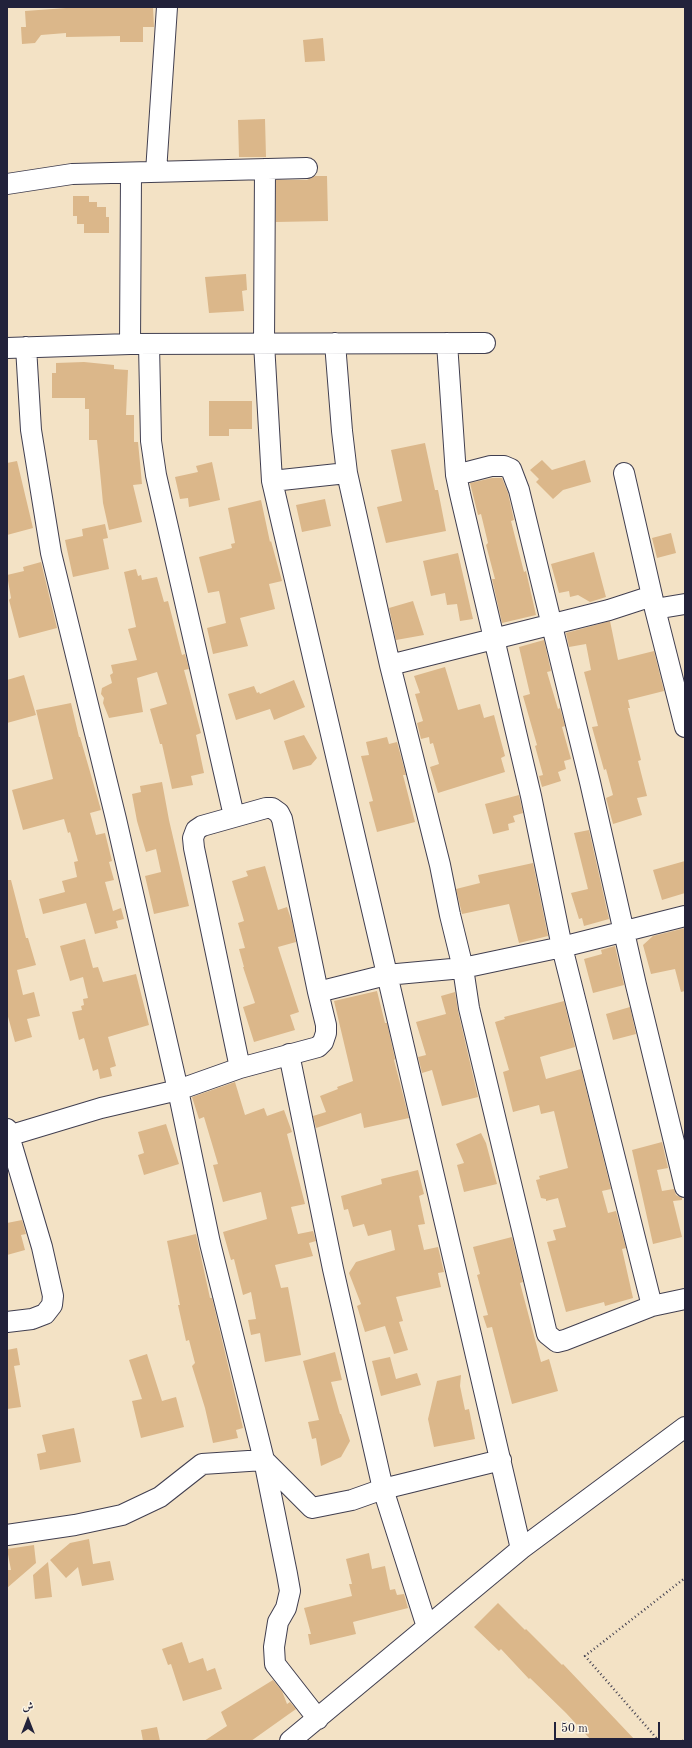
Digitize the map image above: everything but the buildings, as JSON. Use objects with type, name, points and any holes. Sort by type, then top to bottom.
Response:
[{"type":"street","points":[[156,172],[167,7]]},
{"type":"street","points":[[7,184],[72,174],[131,174],[307,168]]},
{"type":"street","points":[[265,169],[264,343],[272,481],[521,1549]]},
{"type":"street","points":[[131,174],[139,344],[156,475],[234,816]]},
{"type":"street","points":[[335,343],[347,473],[390,665],[440,865],[463,968],[469,1008],[547,1334],[557,1342],[565,1340],[652,1306],[685,1299]]},
{"type":"street","points":[[447,343],[456,475],[493,638],[532,796],[562,947],[652,1306]]},
{"type":"street","points":[[318,1719],[275,1664],[274,1647],[278,1622],[286,1608],[290,1591],[264,1460],[210,1243],[178,1090],[116,819],[51,553],[32,430],[17,347],[139,344],[486,343]]},
{"type":"street","points":[[456,475],[491,466],[504,466],[511,469],[519,490],[553,624],[625,930],[636,985],[685,1187]]},
{"type":"street","points":[[272,481],[347,473]]},
{"type":"street","points":[[624,473],[685,727]]},
{"type":"street","points":[[390,665],[609,610],[654,602],[685,604]]},
{"type":"street","points":[[7,1322],[32,1319],[45,1314],[52,1305],[53,1296],[42,1247],[8,1132],[178,1090],[240,1068],[318,1047],[323,1042],[326,1033],[326,1025],[282,819],[279,813],[272,808],[266,808],[234,816],[202,826],[196,830],[193,838],[240,1068]]},
{"type":"street","points":[[318,992],[386,974],[463,968],[562,947],[685,916]]},
{"type":"street","points":[[288,1054],[333,1269],[383,1489],[427,1627]]},
{"type":"street","points":[[290,1741],[521,1549],[685,1427]]},
{"type":"street","points":[[7,1535],[75,1525],[122,1515],[160,1497],[202,1464],[264,1460],[312,1508],[352,1500],[383,1489],[501,1460]]},
{"type":"path","points":[[659,1741],[585,1656],[685,1578]]}]
